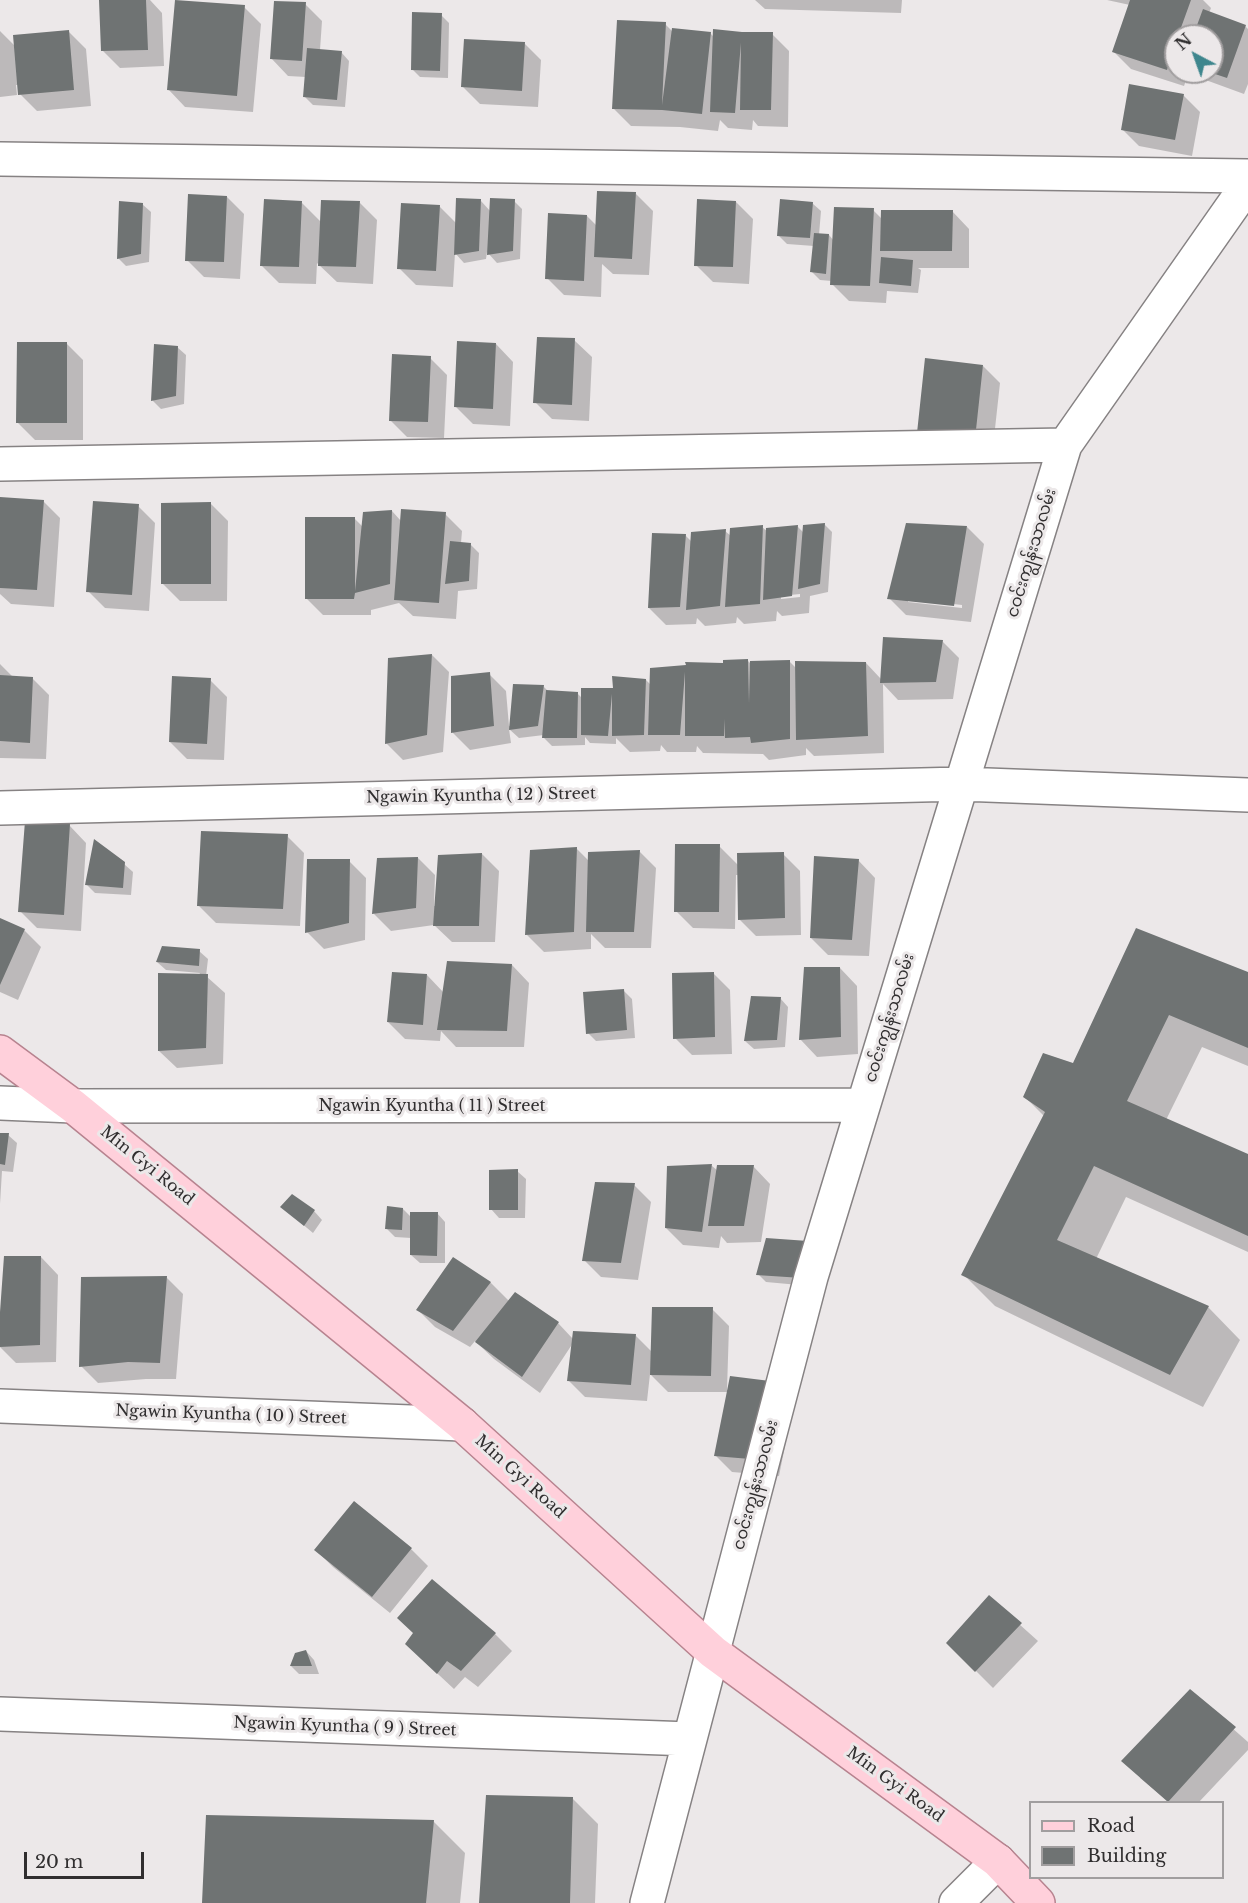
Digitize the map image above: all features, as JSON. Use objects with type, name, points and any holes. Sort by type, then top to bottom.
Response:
[{"type":"main road","name":"Min Gyi Road","points":[[0,1052],[74,1106],[462,1424],[713,1653],[998,1861],[1038,1903]]},
{"type":"street","points":[[0,159],[1248,176]]},
{"type":"street","name":"ငဝင်းကျွန်းသာလမ်း","points":[[647,1903],[811,1277],[1065,445],[1248,184]]},
{"type":"street","points":[[0,465],[1065,445]]},
{"type":"street","name":"Ngawin Kyuntha ( 12 ) Street","points":[[0,808],[961,784],[1248,795]]},
{"type":"street","name":"Ngawin Kyuntha ( 11 ) Street","points":[[0,1103],[74,1106],[863,1105]]},
{"type":"street","name":"Ngawin Kyuntha ( 10 ) Street","points":[[0,1406],[462,1424]]},
{"type":"street","name":"Ngawin Kyuntha ( 9 ) Street","points":[[0,1714],[690,1739]]},
{"type":"street","points":[[956,1903],[998,1861]]},
{"type":"building","points":[[99,0],[146,0],[148,50],[101,51]]},
{"type":"building","points":[[175,0],[245,5],[237,96],[167,90]]},
{"type":"building","points":[[1130,0],[1191,0],[1182,24],[1164,24],[1164,69],[1112,52]]},
{"type":"building","points":[[274,1],[306,2],[302,61],[270,59]]},
{"type":"building","points":[[1203,9],[1246,25],[1227,78],[1224,77],[1224,24],[1197,24]]},
{"type":"building","points":[[412,12],[442,13],[440,71],[411,70]]},
{"type":"building","points":[[617,20],[666,22],[662,105],[672,28],[711,32],[702,114],[612,109]]},
{"type":"building","points":[[713,29],[773,32],[771,110],[740,110],[741,43],[735,113],[710,112]]},
{"type":"building","points":[[69,30],[74,90],[18,95],[13,35]]},
{"type":"building","points":[[464,39],[525,42],[522,91],[461,87]]},
{"type":"building","points":[[307,48],[342,51],[337,100],[303,97]]},
{"type":"building","points":[[1129,84],[1184,94],[1175,140],[1121,130]]},
{"type":"building","points":[[597,191],[636,192],[632,259],[594,257]]},
{"type":"building","points":[[188,194],[227,196],[224,262],[185,261]]},
{"type":"building","points":[[456,198],[481,199],[479,251],[454,255]]},
{"type":"building","points":[[490,198],[515,199],[513,251],[487,255]]},
{"type":"building","points":[[264,199],[302,201],[299,267],[260,266]]},
{"type":"building","points":[[697,199],[736,201],[733,267],[694,266]]},
{"type":"building","points":[[780,199],[813,202],[810,238],[777,236]]},
{"type":"building","points":[[321,200],[360,201],[356,267],[318,266]]},
{"type":"building","points":[[119,201],[143,203],[141,254],[117,259]]},
{"type":"building","points":[[401,203],[440,205],[436,271],[397,269]]},
{"type":"building","points":[[834,207],[874,208],[870,286],[830,285]]},
{"type":"building","points":[[881,210],[953,210],[952,251],[880,251]]},
{"type":"building","points":[[548,213],[587,215],[584,281],[545,279]]},
{"type":"building","points":[[814,233],[829,234],[826,274],[810,272]]},
{"type":"building","points":[[881,257],[913,260],[911,286],[879,283]]},
{"type":"building","points":[[537,337],[575,338],[572,405],[533,403]]},
{"type":"building","points":[[457,341],[496,343],[493,409],[454,407]]},
{"type":"building","points":[[17,342],[67,342],[67,423],[16,423]]},
{"type":"building","points":[[154,344],[178,346],[176,396],[151,401]]},
{"type":"building","points":[[392,354],[431,356],[428,422],[389,421]]},
{"type":"building","points":[[925,358],[983,365],[975,439],[917,433]]},
{"type":"building","points":[[0,497],[44,500],[37,590],[0,588]]},
{"type":"building","points":[[93,501],[139,504],[132,595],[86,592]]},
{"type":"building","points":[[211,502],[211,584],[161,584],[161,503]]},
{"type":"building","points":[[401,509],[446,512],[439,603],[394,600]]},
{"type":"building","points":[[392,510],[390,584],[355,593],[354,599],[305,599],[305,517],[355,517],[355,591],[363,512]]},
{"type":"building","points":[[825,523],[820,584],[798,589],[803,525]]},
{"type":"building","points":[[906,523],[967,526],[954,606],[887,599]]},
{"type":"building","points":[[763,525],[760,604],[725,607],[730,528]]},
{"type":"building","points":[[798,525],[792,596],[763,600],[766,528]]},
{"type":"building","points":[[726,529],[720,606],[686,610],[691,532]]},
{"type":"building","points":[[652,533],[686,534],[680,607],[648,608]]},
{"type":"building","points":[[450,541],[471,543],[469,581],[445,584]]},
{"type":"building","points":[[883,637],[943,640],[936,682],[880,683]]},
{"type":"building","points":[[432,654],[427,735],[385,744],[388,658]]},
{"type":"building","points":[[748,659],[749,703],[750,661],[790,660],[790,739],[751,743],[750,737],[725,738],[724,719],[724,736],[685,736],[685,672],[680,735],[648,735],[650,668],[686,665],[685,662],[723,663],[723,660]]},
{"type":"building","points":[[795,661],[866,662],[868,736],[796,740]]},
{"type":"building","points":[[490,672],[494,726],[451,733],[451,676]]},
{"type":"building","points":[[0,675],[33,677],[30,743],[0,741]]},
{"type":"building","points":[[172,676],[211,678],[207,744],[169,742]]},
{"type":"building","points":[[612,676],[646,679],[644,735],[612,736],[612,694],[608,736],[581,735],[581,688],[613,688]]},
{"type":"building","points":[[513,684],[544,685],[538,726],[509,730]]},
{"type":"building","points":[[546,690],[578,692],[577,738],[542,738]]},
{"type":"building","points":[[25,821],[70,824],[64,915],[18,912]]},
{"type":"building","points":[[201,831],[288,834],[283,909],[197,906]]},
{"type":"building","points":[[94,839],[125,862],[123,888],[85,885]]},
{"type":"building","points":[[675,844],[720,844],[719,912],[674,912]]},
{"type":"building","points":[[577,847],[574,932],[525,935],[530,850]]},
{"type":"building","points":[[640,850],[634,932],[586,932],[588,852]]},
{"type":"building","points":[[784,852],[785,918],[738,920],[737,853]]},
{"type":"building","points":[[482,853],[479,926],[433,926],[438,855]]},
{"type":"building","points":[[814,856],[859,859],[852,940],[810,938]]},
{"type":"building","points":[[418,857],[416,908],[372,914],[377,858]]},
{"type":"building","points":[[307,859],[350,859],[349,923],[305,933]]},
{"type":"building","points":[[0,918],[25,929],[0,985]]},
{"type":"building","points":[[1136,928],[1248,972],[1248,1048],[1169,1015],[1127,1101],[1248,1154],[1248,1236],[1094,1166],[1057,1240],[1209,1306],[1170,1375],[961,1275],[1045,1112],[1023,1097],[1043,1053],[1073,1063]]},
{"type":"building","points":[[162,946],[200,949],[199,966],[156,962]]},
{"type":"building","points":[[447,961],[512,964],[507,1031],[437,1030]]},
{"type":"building","points":[[804,967],[840,967],[841,1037],[799,1040]]},
{"type":"building","points":[[392,972],[427,974],[423,1025],[387,1022]]},
{"type":"building","points":[[714,972],[715,1037],[673,1039],[672,973]]},
{"type":"building","points":[[158,973],[208,974],[206,1048],[158,1051]]},
{"type":"building","points":[[624,989],[627,1030],[586,1034],[583,992]]},
{"type":"building","points":[[751,996],[781,997],[777,1040],[744,1041]]},
{"type":"building","points":[[0,1133],[9,1133],[5,1165],[0,1164]]},
{"type":"building","points":[[712,1164],[702,1232],[665,1228],[667,1166]]},
{"type":"building","points":[[717,1165],[754,1165],[744,1226],[708,1226]]},
{"type":"building","points":[[518,1169],[518,1210],[489,1210],[489,1170]]},
{"type":"building","points":[[595,1182],[635,1183],[621,1263],[582,1261]]},
{"type":"building","points":[[292,1194],[315,1210],[304,1226],[280,1207]]},
{"type":"building","points":[[387,1206],[403,1208],[402,1230],[385,1229]]},
{"type":"building","points":[[410,1212],[438,1212],[437,1256],[410,1255]]},
{"type":"building","points":[[766,1238],[808,1241],[802,1278],[756,1275]]},
{"type":"building","points":[[4,1256],[41,1256],[40,1345],[0,1347]]},
{"type":"building","points":[[453,1257],[491,1282],[453,1331],[416,1310]]},
{"type":"building","points":[[167,1276],[160,1363],[128,1362],[79,1367],[81,1277]]},
{"type":"building","points":[[515,1292],[559,1322],[522,1377],[475,1342]]},
{"type":"building","points":[[652,1307],[713,1307],[711,1376],[650,1375]]},
{"type":"building","points":[[573,1331],[636,1334],[631,1385],[567,1381]]},
{"type":"building","points":[[730,1376],[778,1382],[762,1460],[714,1456]]},
{"type":"building","points":[[354,1501],[412,1548],[372,1597],[314,1550]]},
{"type":"building","points":[[432,1579],[496,1633],[461,1671],[447,1661],[437,1674],[405,1644],[413,1633],[397,1618]]},
{"type":"building","points":[[989,1595],[1022,1623],[975,1672],[946,1643]]},
{"type":"building","points":[[306,1650],[312,1666],[290,1666],[295,1653]]},
{"type":"building","points":[[1190,1689],[1236,1727],[1169,1801],[1121,1761]]},
{"type":"building","points":[[486,1795],[573,1797],[570,1903],[479,1903]]},
{"type":"building","points":[[206,1815],[434,1820],[426,1903],[202,1903]]}]
